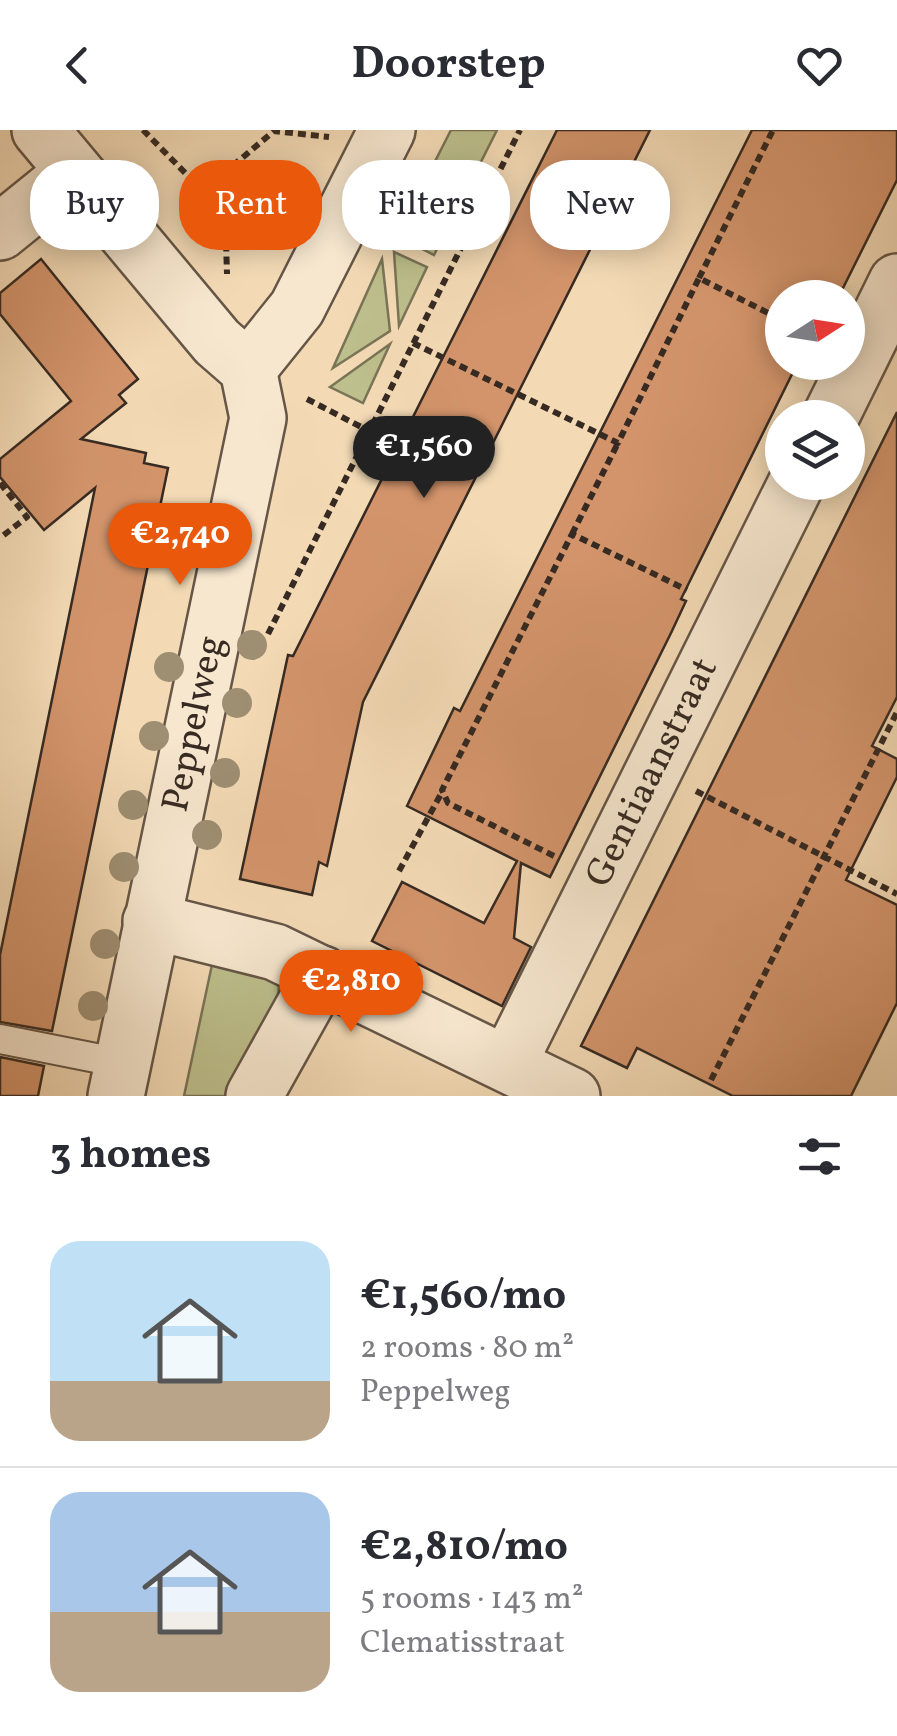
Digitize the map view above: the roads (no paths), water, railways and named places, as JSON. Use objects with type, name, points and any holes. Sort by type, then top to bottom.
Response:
[{"type":"street","points":[[40,130],[62,160]]},
{"type":"street","points":[[138,250],[217,342],[260,356],[297,308],[383,140]]},
{"type":"street","points":[[0,232],[30,208]]},
{"type":"street","points":[[839,400],[897,282]]},
{"type":"street","name":"Peppelweg","points":[[118,1080],[252,454],[258,418],[260,356]]},
{"type":"street","name":"Gentiaanstraat","points":[[508,1064],[789,500]]},
{"type":"street","points":[[151,921],[275,952],[572,1096]]},
{"type":"street","points":[[254,1096],[322,974]]},
{"type":"lane","points":[[0,1039],[118,1080]]}]
